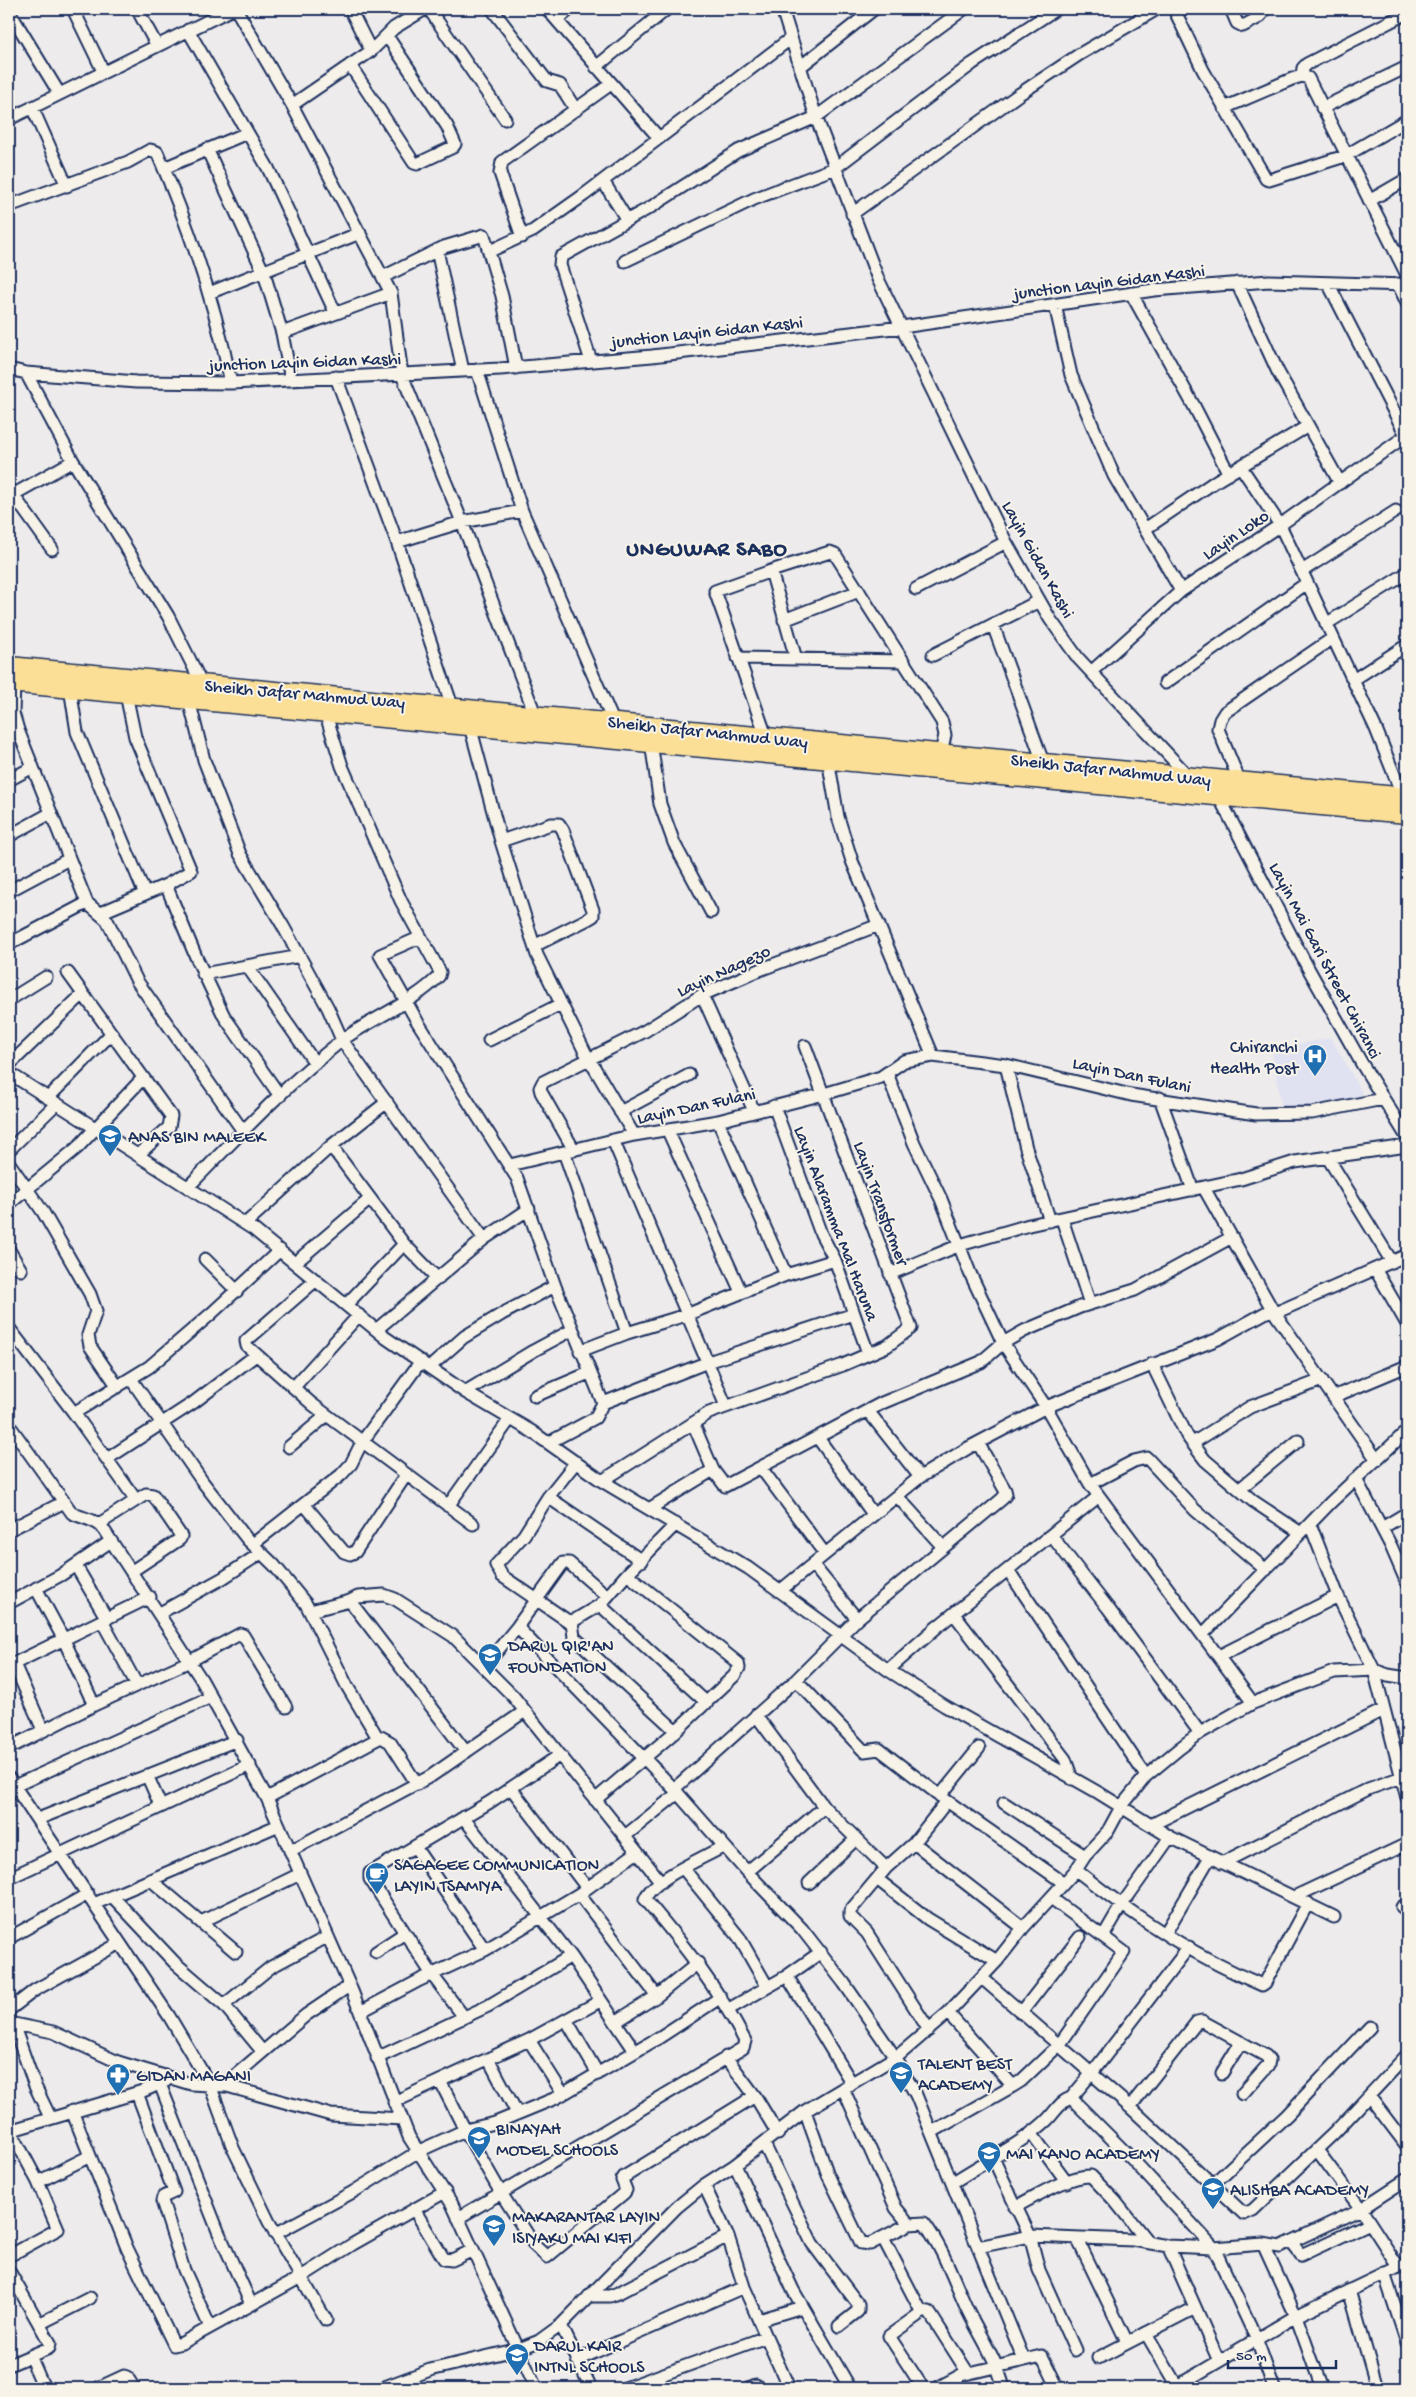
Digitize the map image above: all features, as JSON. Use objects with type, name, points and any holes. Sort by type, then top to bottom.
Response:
[{"type":"main road","name":"Sheikh Jafar Mahmud Way","points":[[9,666],[452,706],[1043,762],[1190,778],[1405,797]]},
{"type":"main road","name":"Sheikh Jafar Mahmud Way","points":[[11,683],[1407,814]]},
{"type":"street","points":[[73,9],[103,71]]},
{"type":"street","points":[[137,9],[158,46]]},
{"type":"street","points":[[9,119],[103,71],[158,46],[188,30],[208,14],[232,9]]},
{"type":"street","points":[[236,9],[292,105],[391,293],[402,375],[462,522],[535,714]]},
{"type":"street","points":[[350,9],[371,51]]},
{"type":"street","points":[[292,105],[371,51],[394,28],[425,9]]},
{"type":"street","points":[[429,9],[504,118]]},
{"type":"street","points":[[492,9],[547,81],[560,85],[576,110]]},
{"type":"street","points":[[547,9],[659,138]]},
{"type":"street","points":[[557,20],[570,9]]},
{"type":"street","points":[[596,66],[667,9]]},
{"type":"street","name":"Layin Gidan Kashi","points":[[782,9],[816,117],[878,279],[1006,542],[1039,601],[1078,658],[1190,778]]},
{"type":"street","points":[[800,67],[858,14],[874,9]]},
{"type":"street","points":[[591,361],[559,261],[561,256],[627,220],[738,151],[816,117],[964,9]]},
{"type":"street","points":[[624,261],[754,199],[835,168],[972,64],[1056,9]]},
{"type":"street","points":[[852,214],[972,126],[1080,54],[1157,9]]},
{"type":"street","points":[[1174,9],[1203,70],[1224,108],[1262,175],[1269,180],[1345,156],[1407,120]]},
{"type":"street","points":[[1231,9],[1240,26],[1258,18],[1266,9]]},
{"type":"street","points":[[9,11],[59,93]]},
{"type":"street","points":[[1302,76],[1303,68],[1307,64],[1407,13]]},
{"type":"street","points":[[188,30],[268,168],[335,312]]},
{"type":"street","points":[[350,65],[414,163],[417,164],[452,147],[455,144],[447,126],[387,36]]},
{"type":"street","points":[[490,251],[522,237],[603,181],[790,39]]},
{"type":"street","points":[[1322,108],[1407,67]]},
{"type":"street","points":[[1224,108],[1302,76],[1308,78],[1345,156],[1407,275]]},
{"type":"street","points":[[522,237],[500,173],[502,162],[611,84]]},
{"type":"street","points":[[32,107],[67,186]]},
{"type":"street","points":[[164,168],[247,133]]},
{"type":"street","points":[[207,149],[264,272],[282,333],[291,380]]},
{"type":"street","points":[[9,206],[128,162],[150,150],[157,152],[210,292],[231,383]]},
{"type":"street","points":[[1369,201],[1407,179]]},
{"type":"street","points":[[603,181],[627,220]]},
{"type":"street","points":[[210,292],[360,233]]},
{"type":"street","points":[[383,276],[437,250],[480,234],[486,237],[502,296],[516,368]]},
{"type":"street","points":[[437,250],[463,371]]},
{"type":"street","name":"junction Layin Gidan Kashi","points":[[9,369],[26,373],[136,382],[231,383],[402,375],[591,361],[902,328],[1131,293],[1269,280],[1402,285]]},
{"type":"street","points":[[1328,283],[1407,435]]},
{"type":"street","points":[[1237,284],[1278,372],[1340,483]]},
{"type":"street","points":[[1402,285],[1407,303]]},
{"type":"street","points":[[282,333],[391,293]]},
{"type":"street","points":[[1131,293],[1194,406],[1229,474]]},
{"type":"street","points":[[1054,305],[1071,375],[1114,476],[1181,591]]},
{"type":"street","points":[[477,370],[522,511],[614,722]]},
{"type":"street","points":[[26,373],[73,461],[168,616],[202,684]]},
{"type":"street","points":[[336,377],[397,542],[452,706]]},
{"type":"street","points":[[1145,529],[1229,474],[1308,426]]},
{"type":"street","name":"Layin Loko","points":[[1091,672],[1181,591],[1280,525],[1407,435]]},
{"type":"street","points":[[52,549],[10,493],[73,461]]},
{"type":"street","points":[[1241,467],[1280,525],[1353,680],[1405,797]]},
{"type":"street","points":[[397,542],[462,522],[522,511]]},
{"type":"street","points":[[1302,571],[1396,511]]},
{"type":"street","points":[[916,589],[1006,542]]},
{"type":"street","points":[[766,736],[714,591],[830,552],[839,560],[942,722],[944,735],[941,753]]},
{"type":"street","points":[[771,571],[796,659]]},
{"type":"street","points":[[1326,624],[1407,573]]},
{"type":"street","points":[[1165,683],[1307,583]]},
{"type":"street","points":[[784,620],[859,591]]},
{"type":"street","points":[[933,655],[1039,601]]},
{"type":"street","points":[[993,625],[1043,762]]},
{"type":"street","points":[[1240,782],[1218,729],[1222,716],[1225,712],[1333,638]]},
{"type":"street","points":[[1353,680],[1407,645]]},
{"type":"street","points":[[738,658],[903,661]]},
{"type":"street","points":[[11,683],[13,731],[33,767],[87,903],[107,920],[137,981],[243,1131]]},
{"type":"street","points":[[70,688],[77,732],[144,894]]},
{"type":"street","points":[[100,913],[166,886],[191,871],[191,867],[135,737],[126,694]]},
{"type":"street","points":[[189,700],[204,760],[240,854],[300,956],[328,1008],[342,1040],[484,1239]]},
{"type":"street","points":[[188,1187],[243,1131],[342,1040],[406,1000],[440,976],[440,972],[401,901],[342,766],[325,712]]},
{"type":"street","points":[[470,726],[500,841],[534,946],[590,1060],[634,1135]]},
{"type":"street","points":[[651,742],[660,804],[674,843],[711,912]]},
{"type":"street","points":[[828,759],[838,817],[852,861],[933,1056]]},
{"type":"street","points":[[9,780],[33,767]]},
{"type":"street","name":"Layin Mai Gari Street Chiranci","points":[[1219,797],[1308,968],[1383,1099],[1407,1137]]},
{"type":"street","points":[[9,836],[51,813]]},
{"type":"street","points":[[500,841],[550,824],[558,824],[563,830],[593,910],[593,916],[534,946]]},
{"type":"street","points":[[9,891],[69,859]]},
{"type":"street","points":[[166,886],[204,974],[231,1029],[280,1096]]},
{"type":"street","points":[[9,944],[87,903]]},
{"type":"street","name":"Layin Nagezo","points":[[569,1151],[540,1088],[543,1082],[645,1031],[702,995],[762,969],[879,925]]},
{"type":"street","points":[[421,937],[380,955],[406,1000],[510,1165],[529,1209],[555,1286],[580,1351],[603,1403]]},
{"type":"street","points":[[204,974],[300,956]]},
{"type":"street","points":[[247,966],[315,1063]]},
{"type":"street","points":[[68,973],[171,1116],[172,1122],[138,1155]]},
{"type":"street","points":[[9,1000],[46,977]]},
{"type":"street","points":[[9,1064],[83,994]]},
{"type":"street","points":[[702,995],[754,1111]]},
{"type":"street","points":[[489,1040],[561,1004]]},
{"type":"street","points":[[9,1150],[111,1034]]},
{"type":"street","name":"Layin Transformer","points":[[805,1046],[910,1323],[909,1330],[887,1346],[868,1353]]},
{"type":"street","name":"Layin Dan Fulani","points":[[510,1165],[634,1135],[668,1131],[718,1121],[824,1094],[887,1073],[904,1061],[933,1056],[1006,1065],[1105,1089],[1228,1111],[1272,1115],[1312,1113],[1383,1099]]},
{"type":"street","points":[[1006,1065],[1026,1148],[1050,1221]]},
{"type":"street","points":[[9,1073],[245,1224],[280,1250],[376,1330],[465,1392],[548,1443],[602,1481],[676,1524],[781,1590],[888,1670],[1005,1741],[1121,1806],[1170,1837],[1334,1917]]},
{"type":"street","points":[[887,1073],[914,1143],[941,1199],[970,1273],[1003,1343],[1046,1407],[1090,1484],[1253,1703]]},
{"type":"street","points":[[620,1112],[689,1075]]},
{"type":"street","points":[[9,1204],[77,1148],[143,1078]]},
{"type":"street","points":[[1160,1098],[1199,1189],[1232,1237],[1274,1311],[1377,1460]]},
{"type":"street","points":[[245,1224],[331,1146],[387,1102]]},
{"type":"street","name":"Layin Alaramma Mal Haruna","points":[[774,1106],[821,1234],[834,1260],[868,1353]]},
{"type":"street","points":[[718,1121],[786,1275]]},
{"type":"street","points":[[668,1131],[740,1292]]},
{"type":"street","points":[[613,1140],[686,1316],[726,1406]]},
{"type":"street","points":[[331,1146],[404,1244],[438,1279]]},
{"type":"street","points":[[890,1274],[960,1246],[1050,1221],[1241,1179],[1295,1162],[1407,1146]]},
{"type":"street","points":[[569,1151],[626,1333]]},
{"type":"street","points":[[1328,1158],[1392,1262]]},
{"type":"street","points":[[9,1163],[43,1212],[90,1294],[96,1311],[88,1335],[90,1346],[118,1387]]},
{"type":"street","points":[[295,1263],[370,1198]]},
{"type":"street","points":[[376,1330],[484,1239],[529,1209]]},
{"type":"street","points":[[1062,1219],[1090,1304]]},
{"type":"street","points":[[693,1423],[713,1470],[724,1486],[913,1389],[982,1362],[1003,1343],[1049,1319],[1135,1290],[1232,1237]]},
{"type":"street","points":[[346,1305],[404,1244]]},
{"type":"street","points":[[9,1250],[21,1270]]},
{"type":"street","points":[[74,1413],[149,1367],[280,1250]]},
{"type":"street","points":[[781,1590],[872,1514],[920,1477],[1046,1407],[1218,1339],[1274,1311],[1407,1255]]},
{"type":"street","points":[[205,1259],[237,1290]]},
{"type":"street","points":[[580,1351],[626,1333],[686,1316],[740,1292],[834,1260]]},
{"type":"street","points":[[1375,1268],[1407,1324]]},
{"type":"street","points":[[316,1280],[246,1341],[247,1346],[327,1415],[473,1524]]},
{"type":"street","points":[[160,1614],[223,1578],[351,1464],[362,1442],[425,1364],[502,1314],[555,1286]]},
{"type":"street","points":[[548,1443],[595,1418],[603,1403],[708,1362],[854,1314]]},
{"type":"street","points":[[294,1387],[359,1315]]},
{"type":"street","points":[[9,1328],[74,1413],[136,1500]]},
{"type":"street","points":[[465,1392],[533,1350],[572,1330]]},
{"type":"street","points":[[602,1481],[693,1423],[726,1406],[843,1365],[868,1353]]},
{"type":"street","points":[[107,1459],[161,1422],[193,1403],[256,1355]]},
{"type":"street","points":[[1152,1364],[1167,1398],[1205,1460],[1241,1488],[1259,1505],[1301,1533]]},
{"type":"street","points":[[1333,1397],[1407,1366]]},
{"type":"street","points":[[535,1396],[589,1373]]},
{"type":"street","points":[[131,1379],[202,1480],[310,1611],[347,1686],[378,1738]]},
{"type":"street","points":[[1193,1443],[1250,1407],[1322,1380]]},
{"type":"street","points":[[868,1411],[920,1477]]},
{"type":"street","points":[[289,1447],[327,1415]]},
{"type":"street","points":[[448,1506],[510,1419]]},
{"type":"street","points":[[10,1430],[72,1512],[80,1518],[99,1524],[150,1597],[237,1740],[267,1798],[350,1986],[409,2137],[445,2192],[536,2388]]},
{"type":"street","points":[[1203,1634],[1310,1524],[1407,1431]]},
{"type":"street","points":[[818,1438],[872,1514]]},
{"type":"street","points":[[1241,1488],[1298,1441]]},
{"type":"street","points":[[624,1836],[676,1791],[796,1680],[857,1619],[1006,1494],[978,1444]]},
{"type":"street","points":[[1090,1484],[1134,1461],[1147,1458],[1195,1510],[1266,1570]]},
{"type":"street","points":[[572,1622],[502,1576],[496,1565],[524,1535],[548,1498],[576,1462]]},
{"type":"street","points":[[761,1468],[825,1554]]},
{"type":"street","points":[[649,1509],[713,1470]]},
{"type":"street","points":[[304,1504],[344,1552],[350,1554],[355,1552],[406,1475]]},
{"type":"street","points":[[1356,1479],[1407,1581]]},
{"type":"street","points":[[99,1524],[146,1494],[153,1495],[181,1536],[177,1542],[132,1571]]},
{"type":"street","points":[[897,1496],[943,1547]]},
{"type":"street","points":[[888,1670],[1099,1496]]},
{"type":"street","points":[[548,1498],[642,1561]]},
{"type":"street","points":[[10,1527],[64,1502]]},
{"type":"street","points":[[1382,1528],[1407,1513]]},
{"type":"street","points":[[572,1622],[604,1600],[676,1524]]},
{"type":"street","points":[[1310,1524],[1338,1596],[1374,1670],[1407,1798]]},
{"type":"street","points":[[1051,1535],[1108,1608],[1200,1733]]},
{"type":"street","points":[[9,1603],[76,1566],[111,1541]]},
{"type":"street","points":[[484,1667],[517,1627],[563,1563],[566,1562],[707,1703]]},
{"type":"street","points":[[813,1565],[857,1619]]},
{"type":"street","points":[[76,1566],[137,1685]]},
{"type":"street","points":[[1008,1570],[1146,1776]]},
{"type":"street","points":[[596,1800],[676,1732],[734,1676],[739,1668],[738,1663],[627,1574]]},
{"type":"street","points":[[36,1588],[64,1640],[94,1705]]},
{"type":"street","points":[[310,1611],[366,1596],[384,1595],[453,1636],[525,1711],[661,1882]]},
{"type":"street","points":[[1219,1656],[1338,1596]]},
{"type":"street","points":[[43,1730],[11,1665],[150,1597]]},
{"type":"street","points":[[350,1601],[466,1752]]},
{"type":"street","points":[[954,1614],[1065,1760],[1072,1779]]},
{"type":"street","points":[[572,1622],[574,1637],[676,1732]]},
{"type":"street","points":[[517,1627],[676,1791],[821,1952],[895,2057],[916,2095],[932,2132],[1024,2360]]},
{"type":"street","points":[[9,1748],[94,1705],[190,1661],[237,1635],[243,1635],[286,1707]]},
{"type":"street","points":[[382,2388],[394,2386],[430,2370],[519,2349],[539,2341],[561,2325],[638,2249],[677,2207],[704,2185],[735,2166],[805,2111],[895,2057],[948,2013],[982,1978],[1023,1928],[1076,1870],[1085,1856],[1108,1831],[1121,1806],[1146,1776],[1200,1733],[1253,1703],[1334,1672],[1374,1670],[1388,1675],[1407,1678]]},
{"type":"street","points":[[796,1680],[864,1751],[879,1749],[943,1798],[1064,1882]]},
{"type":"street","points":[[211,1697],[11,1784],[61,1853],[168,2016],[210,2085],[233,2148],[276,2234],[326,2320]]},
{"type":"street","points":[[1151,1826],[1383,1710]]},
{"type":"street","points":[[290,1851],[417,1784],[525,1711]]},
{"type":"street","points":[[756,1715],[824,1807],[886,1868]]},
{"type":"street","points":[[267,1798],[378,1738],[384,1737],[390,1742],[417,1784]]},
{"type":"street","points":[[38,1819],[237,1740]]},
{"type":"street","points":[[929,2030],[867,1933],[850,1916],[852,1907],[886,1868],[914,1843],[979,1748]]},
{"type":"street","points":[[464,2018],[405,1934],[369,1876],[370,1873],[511,1788],[560,1755]]},
{"type":"street","points":[[9,1878],[250,1765]]},
{"type":"street","points":[[147,1775],[161,1807]]},
{"type":"street","points":[[1222,1863],[1368,1789],[1402,1777]]},
{"type":"street","points":[[511,1788],[657,1996]]},
{"type":"street","points":[[1004,1804],[1085,1856]]},
{"type":"street","points":[[747,1872],[824,1807]]},
{"type":"street","points":[[463,1817],[571,1956],[600,2001],[617,2021],[635,2051]]},
{"type":"street","points":[[9,1938],[91,1899],[112,1896],[279,1825]]},
{"type":"street","points":[[1104,1935],[1121,1906],[1170,1837]]},
{"type":"street","points":[[809,1883],[856,1839]]},
{"type":"street","points":[[914,1843],[1023,1928]]},
{"type":"street","points":[[1294,1897],[1407,1844]]},
{"type":"street","points":[[458,2218],[501,2194],[726,2057],[737,2053],[744,2044],[722,1997],[698,1962],[645,1898],[648,1892],[661,1882],[724,1846]]},
{"type":"street","points":[[415,1847],[485,1950]]},
{"type":"street","points":[[360,2012],[420,1980],[433,1976],[485,1950],[583,1891],[636,1852]]},
{"type":"street","points":[[1166,1932],[1210,1857]]},
{"type":"street","points":[[683,1868],[739,1937],[767,1986]]},
{"type":"street","points":[[1076,1870],[1121,1906],[1189,1947],[1253,1981],[1264,1984],[1308,1903]]},
{"type":"street","points":[[201,1922],[300,1874]]},
{"type":"street","points":[[877,1879],[928,1919],[997,1961]]},
{"type":"street","points":[[151,1880],[236,1952]]},
{"type":"street","points":[[112,1896],[175,1963],[224,2005],[262,2051]]},
{"type":"street","points":[[932,2132],[1021,2081],[1060,2044],[1123,1955],[1122,1948],[1051,1898]]},
{"type":"street","points":[[376,1952],[405,1934]]},
{"type":"street","points":[[224,2005],[271,1968],[327,1937]]},
{"type":"street","points":[[1021,2013],[1080,1937]]},
{"type":"street","points":[[9,2010],[36,1990],[120,1943]]},
{"type":"street","points":[[952,2183],[1031,2133],[1046,2121],[1066,2099],[1070,2098],[1092,2073],[1189,1947]]},
{"type":"street","points":[[729,2010],[787,1976],[821,1952]]},
{"type":"street","points":[[378,2058],[464,2018],[571,1956]]},
{"type":"street","points":[[617,2021],[657,1996],[698,1962]]},
{"type":"street","points":[[787,1976],[847,2085],[896,2208],[909,2224]]},
{"type":"street","points":[[982,1978],[1130,2106],[1244,2214],[1249,2213],[1316,2150],[1407,2055]]},
{"type":"street","points":[[223,2086],[306,2015],[350,1986]]},
{"type":"street","points":[[276,2234],[353,2192],[419,2151],[465,2130],[495,2123],[563,2094],[722,1997]]},
{"type":"street","points":[[394,2102],[489,2060],[566,2021],[600,2001]]},
{"type":"street","points":[[948,2013],[1013,2086]]},
{"type":"street","points":[[566,2021],[598,2074]]},
{"type":"street","points":[[1130,2106],[1197,2022],[1207,2022],[1266,2056],[1268,2065],[1242,2094]]},
{"type":"street","points":[[11,2023],[68,2038],[118,2062],[165,2081],[223,2086],[331,2115],[402,2119]]},
{"type":"street","points":[[11,2023],[34,2086],[50,2117]]},
{"type":"street","points":[[1212,2185],[1287,2115],[1370,2026]]},
{"type":"street","points":[[529,2040],[563,2094]]},
{"type":"street","points":[[1222,2074],[1241,2042]]},
{"type":"street","points":[[726,2057],[755,2096],[778,2134]]},
{"type":"street","points":[[489,2060],[517,2114]]},
{"type":"street","points":[[9,2256],[58,2229],[38,2182],[10,2131],[50,2117],[137,2093],[165,2081]]},
{"type":"street","points":[[165,2081],[218,2231],[251,2304]]},
{"type":"street","points":[[440,2081],[501,2194],[535,2246],[547,2257],[624,2193],[626,2190],[622,2180],[624,2177],[755,2096]]},
{"type":"street","points":[[137,2093],[174,2192],[162,2201],[179,2257],[210,2327]]},
{"type":"street","points":[[1369,2096],[1407,2146]]},
{"type":"street","points":[[1070,2098],[1133,2160],[1214,2248],[1256,2338],[1271,2387]]},
{"type":"street","points":[[805,2111],[828,2175],[861,2243],[870,2244],[909,2224],[924,2224],[998,2366],[1004,2388]]},
{"type":"street","points":[[72,2112],[128,2248],[174,2344],[182,2343],[301,2277],[445,2192]]},
{"type":"street","points":[[1031,2133],[1067,2182]]},
{"type":"street","points":[[764,2144],[812,2243],[858,2304],[858,2311],[839,2326]]},
{"type":"street","points":[[1146,2332],[1178,2387],[1256,2338],[1296,2316],[1403,2265],[1316,2150]]},
{"type":"street","points":[[38,2182],[90,2156]]},
{"type":"street","points":[[992,2156],[1030,2236],[1040,2270],[1075,2350]]},
{"type":"street","points":[[735,2166],[802,2307],[850,2388]]},
{"type":"street","points":[[1015,2207],[1067,2182],[1082,2176],[1091,2176],[1115,2201],[1147,2241]]},
{"type":"street","points":[[978,2247],[1030,2236],[1147,2241],[1168,2246],[1214,2248],[1263,2244],[1276,2247],[1291,2242],[1361,2209],[1407,2179]]},
{"type":"street","points":[[704,2185],[728,2236],[744,2288],[789,2388]]},
{"type":"street","points":[[414,2210],[444,2259],[452,2260],[473,2250]]},
{"type":"street","points":[[1291,2242],[1300,2255],[1370,2223]]},
{"type":"street","points":[[589,2296],[610,2296],[618,2293],[728,2236]]},
{"type":"street","points":[[883,2238],[921,2311]]},
{"type":"street","points":[[1077,2238],[1127,2342]]},
{"type":"street","points":[[1263,2244],[1296,2316],[1322,2388]]},
{"type":"street","points":[[1168,2246],[1219,2361]]},
{"type":"street","points":[[9,2271],[50,2345],[9,2366]]},
{"type":"street","points":[[1384,2273],[1407,2343]]},
{"type":"street","points":[[577,2360],[744,2288]]},
{"type":"street","points":[[1349,2290],[1377,2388]]},
{"type":"street","points":[[39,2324],[90,2298]]},
{"type":"street","points":[[759,2320],[802,2307]]},
{"type":"street","points":[[1098,2358],[1195,2308]]},
{"type":"street","points":[[921,2311],[929,2312],[968,2372]]},
{"type":"street","points":[[918,2386],[889,2336],[921,2313],[921,2311]]},
{"type":"street","points":[[561,2325],[591,2388]]},
{"type":"street","points":[[625,2388],[766,2337]]},
{"type":"street","points":[[30,2356],[44,2388]]},
{"type":"street","points":[[937,2388],[968,2372],[1043,2356],[1058,2388]]},
{"type":"street","points":[[98,2388],[124,2376],[127,2377],[134,2388]]},
{"type":"shaded area","name":"Chiranchi Health Post","points":[[1331,1038],[1369,1105],[1282,1111],[1272,1049]]},
{"type":"place","name":"Chiranchi Health Post","points":[[1315,1077]]},
{"type":"place","name":"ANAS BIN MALEEK","points":[[110,1157]]},
{"type":"place","name":"DARUL QIR'AN FOUNDATION","points":[[490,1676]]},
{"type":"place","name":"SAGAGEE COMMUNICATION LAYIN TSAMIYA","points":[[377,1895]]},
{"type":"place","name":"TALENT BEST ACADEMY","points":[[901,2094]]},
{"type":"place","name":"GIDAN MAGANI","points":[[118,2096]]},
{"type":"place","name":"BINAYAH MODEL SCHOOLS","points":[[479,2159]]},
{"type":"place","name":"MAI KANO ACADEMY","points":[[989,2174]]},
{"type":"place","name":"ALISHBA ACADEMY","points":[[1213,2210]]},
{"type":"place","name":"MAKARANTAR LAYIN ISIYAKU MAI KIFI","points":[[494,2247]]},
{"type":"place","name":"DARUL KAIR INTNL SCHOOLS","points":[[517,2376]]},
{"type":"district","name":"UNGUWAR SABO","points":[[707,547]]}]
